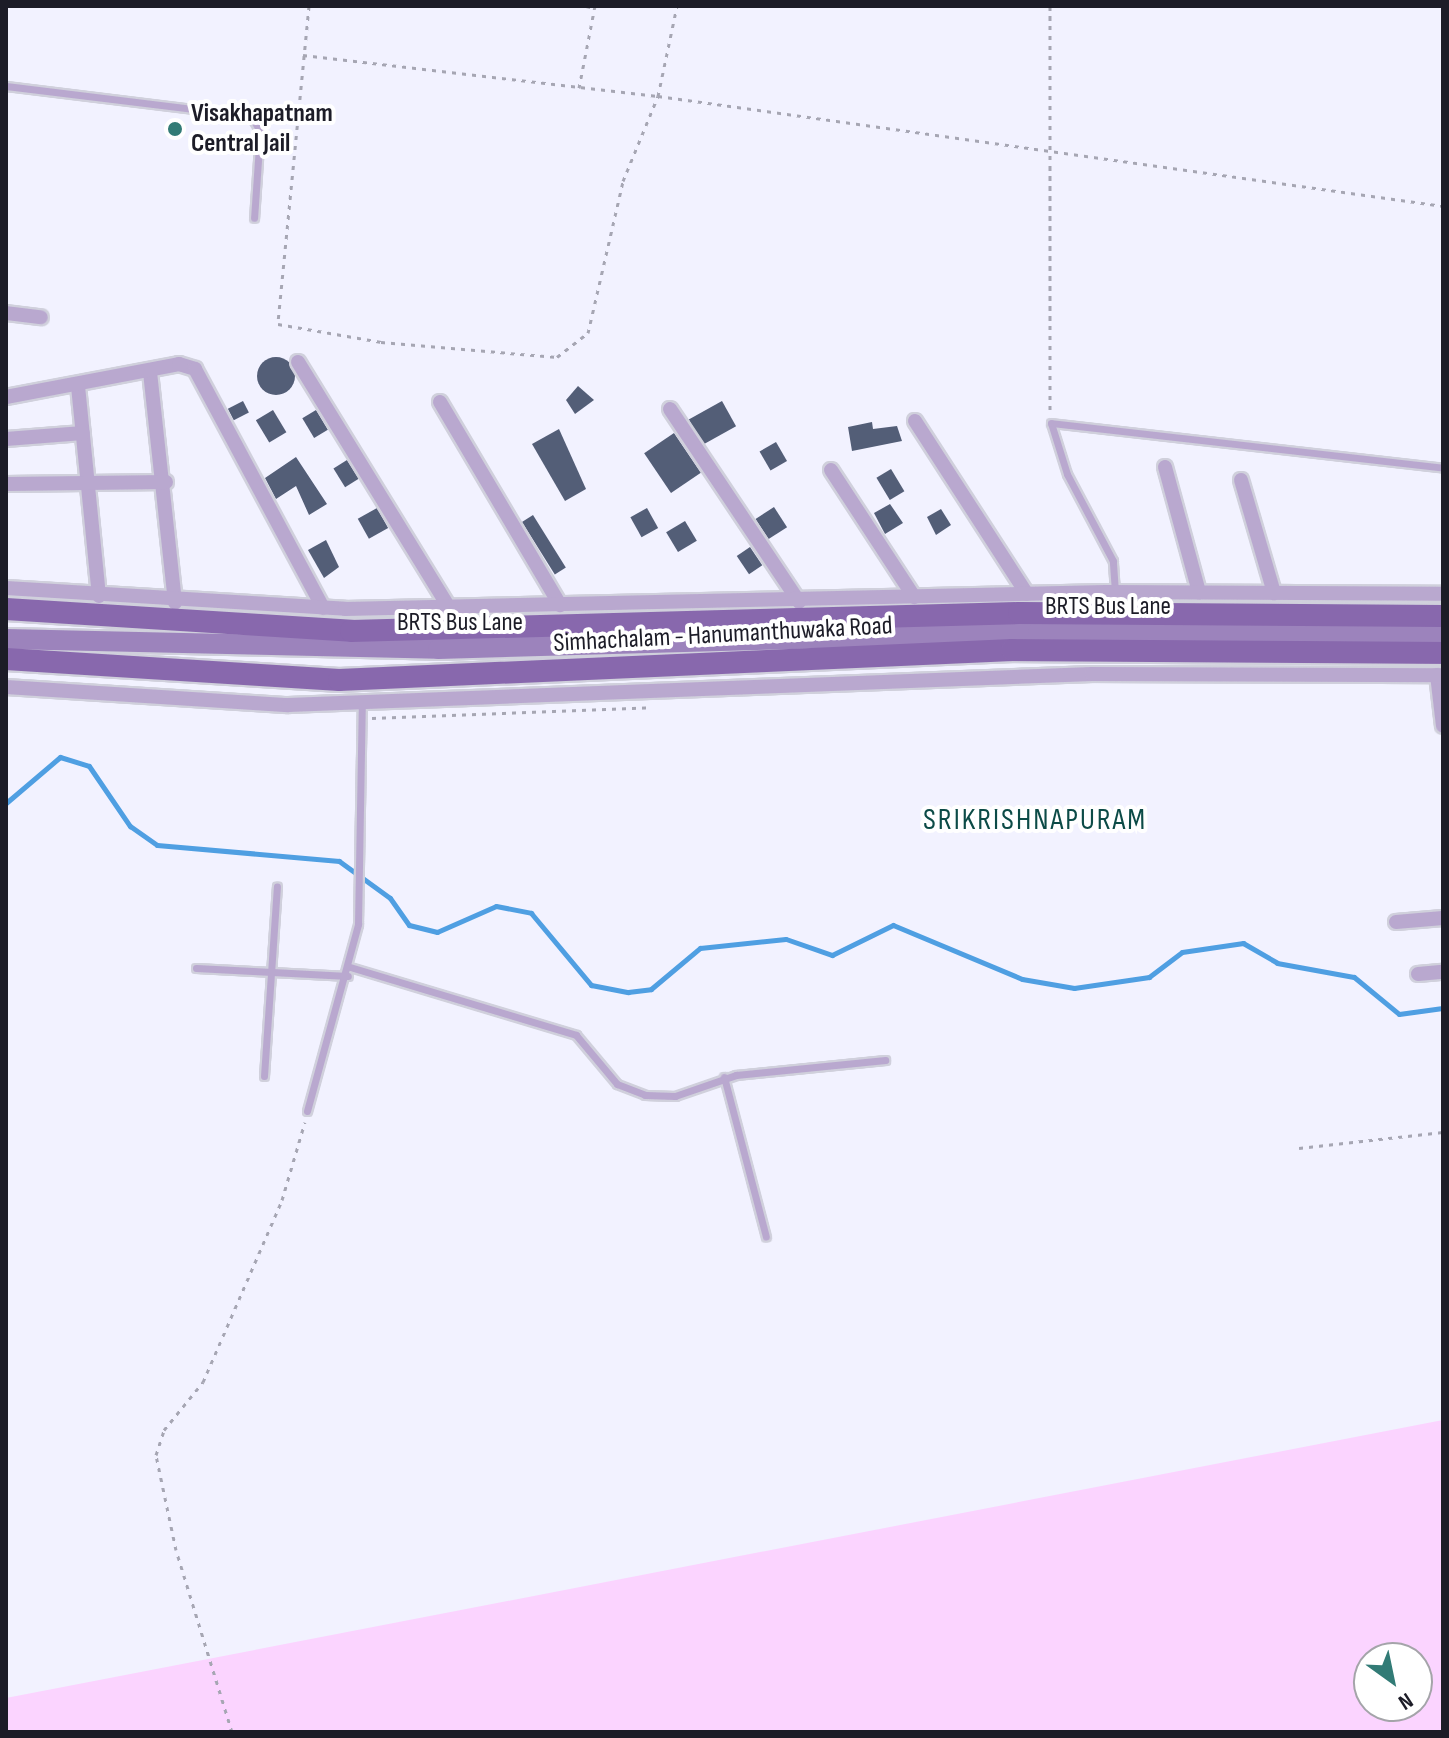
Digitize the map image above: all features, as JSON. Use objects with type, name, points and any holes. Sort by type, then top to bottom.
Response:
[{"type":"main road","name":"Simhachalam - Hanumanthuwaka Road","points":[[6,609],[351,631],[1019,613],[1443,616]]},
{"type":"main road","name":"Simhachalam - Hanumanthuwaka Road","points":[[6,659],[339,680],[1012,650],[1441,667]]},
{"type":"street","points":[[6,313],[41,317]]},
{"type":"street","points":[[298,362],[449,607]]},
{"type":"street","points":[[6,397],[78,386],[179,364],[195,369],[323,608]]},
{"type":"street","points":[[150,372],[166,482],[175,603]]},
{"type":"street","points":[[78,386],[99,596]]},
{"type":"street","points":[[440,402],[560,605]]},
{"type":"street","points":[[670,409],[799,602]]},
{"type":"street","points":[[915,421],[1027,594]]},
{"type":"street","points":[[6,439],[83,433]]},
{"type":"street","points":[[1165,467],[1199,592]]},
{"type":"street","points":[[831,470],[914,597]]},
{"type":"street","points":[[1241,480],[1274,593]]},
{"type":"street","points":[[6,484],[166,482]]},
{"type":"street","points":[[6,588],[175,603],[323,608],[799,602],[1115,592],[1443,594]]},
{"type":"street","name":"BRTS Bus Lane","points":[[6,639],[438,649],[1038,632],[1443,635]]},
{"type":"street","points":[[6,687],[163,702],[362,703],[1092,674],[1441,667],[1443,726]]},
{"type":"street","points":[[1396,922],[1443,918]]},
{"type":"street","points":[[1418,974],[1443,972]]},
{"type":"lane","points":[[6,86],[251,116],[260,131],[254,218]]},
{"type":"lane","points":[[1115,592],[1113,561],[1067,474],[1051,423],[1443,468]]},
{"type":"lane","points":[[307,1111],[349,972],[361,889],[362,703]]},
{"type":"lane","points":[[264,1076],[277,886]]},
{"type":"lane","points":[[196,968],[349,972],[576,1035],[617,1084],[645,1095],[675,1096],[724,1077],[885,1060]]},
{"type":"lane","points":[[724,1077],[766,1237]]},
{"type":"path","points":[[309,6],[275,317],[286,330],[381,342],[557,357],[576,349],[588,333],[634,144],[658,96],[677,6]]},
{"type":"path","points":[[579,88],[595,7],[586,6]]},
{"type":"path","points":[[1050,6],[1046,152],[1051,423]]},
{"type":"path","points":[[303,55],[658,96],[1443,206]]},
{"type":"path","points":[[232,1732],[176,1550],[156,1455],[164,1430],[203,1382],[282,1200],[307,1111]]},
{"type":"path","points":[[1299,1148],[1443,1132]]},
{"type":"shaded area","points":[[1443,1420],[1443,1732],[6,1732],[6,1698]]},
{"type":"building","points":[[276,357],[290,362],[295,376],[290,390],[276,395],[262,390],[257,376],[262,362]]},
{"type":"building","points":[[578,386],[594,400],[575,414],[566,400]]},
{"type":"building","points":[[243,401],[249,413],[234,420],[228,409]]},
{"type":"building","points":[[722,401],[736,426],[703,445],[689,419]]},
{"type":"building","points":[[273,410],[286,432],[269,443],[256,420]]},
{"type":"building","points":[[316,410],[328,430],[314,438],[302,418]]},
{"type":"building","points":[[872,422],[873,429],[897,426],[902,441],[852,451],[848,427]]},
{"type":"building","points":[[559,429],[586,489],[565,501],[532,444]]},
{"type":"building","points":[[674,433],[701,473],[671,493],[644,453]]},
{"type":"building","points":[[776,442],[787,461],[771,471],[760,452]]},
{"type":"building","points":[[296,457],[327,504],[309,515],[296,486],[276,499],[265,478]]},
{"type":"building","points":[[347,460],[359,479],[345,487],[333,468]]},
{"type":"building","points":[[891,469],[904,491],[890,500],[876,478]]},
{"type":"building","points":[[890,504],[903,523],[885,534],[874,513]]},
{"type":"building","points":[[774,507],[787,527],[769,539],[756,519]]},
{"type":"building","points":[[377,508],[388,528],[369,539],[358,519]]},
{"type":"building","points":[[647,508],[658,528],[642,537],[630,517]]},
{"type":"building","points":[[941,509],[951,525],[936,535],[927,517]]},
{"type":"building","points":[[533,515],[566,568],[555,574],[522,522]]},
{"type":"building","points":[[685,521],[697,541],[678,552],[666,532]]},
{"type":"building","points":[[326,540],[339,567],[324,578],[308,550]]},
{"type":"building","points":[[750,547],[762,565],[749,574],[737,556]]},
{"type":"waterway","points":[[6,803],[60,757],[89,766],[130,826],[157,845],[339,861],[390,898],[409,925],[437,932],[496,906],[531,913],[591,985],[628,992],[651,989],[700,948],[786,939],[832,955],[893,925],[1022,979],[1074,988],[1149,977],[1182,952],[1243,943],[1277,963],[1354,977],[1399,1014],[1443,1008]]},
{"type":"place","name":"Visakhapatnam Central Jail","points":[[175,129]]},
{"type":"district","name":"SRIKRISHNAPURAM","points":[[1035,820]]}]
